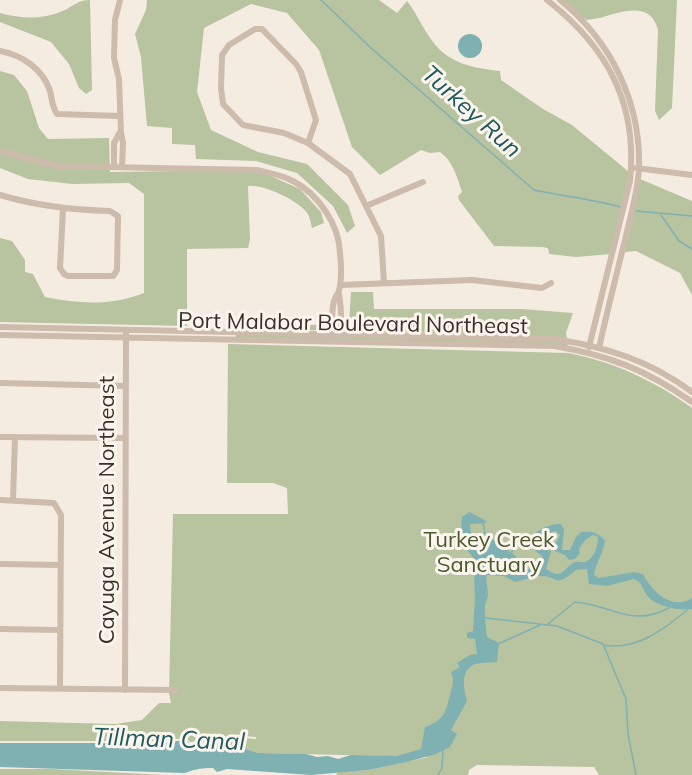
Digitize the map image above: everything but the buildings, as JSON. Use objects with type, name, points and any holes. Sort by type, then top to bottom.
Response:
[{"type":"street","points":[[120,0],[115,20],[114,58],[119,79],[122,167]]},
{"type":"street","points":[[547,0],[566,15],[597,48],[616,82],[626,110],[635,168],[589,348]]},
{"type":"street","points":[[560,0],[589,27],[615,63],[632,108],[637,130],[634,201],[597,354]]},
{"type":"street","points":[[308,143],[316,120],[302,72],[296,64],[262,29],[255,29],[228,45],[222,55],[220,88],[223,104],[243,125],[284,133],[308,143],[350,174],[381,236],[384,283]]},
{"type":"street","points":[[0,51],[22,58],[37,70],[49,89],[57,114],[120,116]]},
{"type":"street","points":[[114,167],[114,143],[120,132]]},
{"type":"street","points":[[114,149],[123,148]]},
{"type":"street","points":[[0,151],[57,166],[257,170],[293,181],[319,202],[330,218],[340,249],[340,285],[333,306],[333,329],[337,334],[337,342]]},
{"type":"street","points":[[635,168],[692,175]]},
{"type":"street","points":[[366,206],[423,182]]},
{"type":"street","points":[[0,195],[22,202],[63,209],[116,213],[118,216],[117,270],[113,276],[68,276],[64,274],[60,267],[63,209]]},
{"type":"street","points":[[340,285],[472,280],[542,288],[551,283]]},
{"type":"street","name":"Port Malabar Boulevard Northeast","points":[[0,327],[554,339],[589,348],[597,354],[634,368],[692,402]]},
{"type":"street","name":"Cayuga Avenue Northeast","points":[[125,690],[126,330]]},
{"type":"street","points":[[188,330],[189,339]]},
{"type":"street","name":"Port Malabar Boulevard Northeast","points":[[0,336],[589,348],[599,346],[638,360],[692,392]]},
{"type":"street","points":[[634,368],[638,360]]},
{"type":"street","points":[[0,383],[126,386]]},
{"type":"street","points":[[676,391],[682,385]]},
{"type":"street","points":[[0,436],[125,438]]},
{"type":"street","points":[[13,500],[15,437]]},
{"type":"street","points":[[0,500],[54,503],[61,515],[60,689]]},
{"type":"street","points":[[0,564],[60,565]]},
{"type":"street","points":[[0,628],[60,630]]},
{"type":"street","points":[[0,688],[175,690]]},
{"type":"green space","points":[[90,0],[92,90],[86,94],[79,88],[69,64],[51,42],[0,22],[0,13],[41,17]]},
{"type":"green space","points":[[147,0],[379,0],[397,13],[407,1],[433,42],[447,55],[463,64],[500,71],[501,80],[543,109],[572,125],[629,172],[611,254],[576,257],[549,254],[548,248],[542,247],[494,246],[459,200],[458,196],[462,192],[456,175],[448,160],[440,152],[430,153],[421,150],[380,175],[352,147],[319,50],[287,13],[251,4],[204,28],[197,92],[211,130],[258,152],[307,164],[348,205],[355,226],[347,233],[333,206],[297,173],[256,161],[196,159],[195,145],[172,144],[172,128],[147,126],[141,57],[135,34],[146,10]]},
{"type":"green space","points":[[563,0],[677,0],[672,108],[659,120],[655,111],[658,30],[654,21],[642,11],[634,10],[586,20]]},
{"type":"green space","points":[[0,71],[14,75],[27,91],[39,128],[48,139],[109,138],[110,172],[257,170],[300,189],[321,212],[324,223],[312,228],[308,214],[297,204],[272,191],[248,186],[250,239],[248,248],[187,249],[187,326],[0,322],[0,238],[12,241],[25,260],[25,272],[33,274],[45,297],[70,301],[108,302],[144,293],[144,194],[129,183],[72,184],[28,179],[0,168]]},
{"type":"green space","points":[[640,179],[692,201],[692,295],[680,273],[636,251],[624,252]]},
{"type":"green space","points":[[351,292],[373,292],[374,309],[522,309],[573,313],[566,333],[567,338],[236,328],[349,324]]},
{"type":"green space","points":[[236,333],[554,341],[567,343],[568,346],[236,337]]},
{"type":"green space","name":"Turkey Creek Sanctuary","points":[[228,344],[568,353],[601,361],[633,373],[692,408],[692,775],[599,775],[594,767],[477,765],[469,770],[468,775],[336,775],[338,772],[368,770],[429,757],[258,753],[228,743],[231,737],[256,739],[256,737],[231,735],[227,741],[190,742],[186,738],[160,741],[0,741],[0,721],[115,724],[142,720],[159,703],[171,703],[169,693],[173,514],[288,514],[287,488],[273,483],[227,483]]},
{"type":"green space","points":[[0,769],[52,769],[164,775],[0,775]]},
{"type":"water","points":[[470,34],[478,38],[482,46],[478,54],[470,58],[462,54],[458,46],[462,38]]},
{"type":"water","points":[[469,512],[485,520],[486,523],[470,524],[473,538],[483,547],[492,539],[516,556],[513,573],[542,564],[542,556],[532,548],[520,545],[544,528],[561,524],[564,529],[562,550],[570,550],[581,532],[594,533],[605,541],[594,575],[599,578],[634,572],[643,574],[663,598],[677,602],[692,598],[692,609],[674,608],[654,602],[640,583],[634,579],[607,586],[589,584],[587,569],[576,570],[559,580],[540,576],[515,582],[504,576],[487,575],[488,594],[485,614],[487,637],[499,643],[497,662],[475,664],[466,672],[464,682],[467,701],[451,730],[457,734],[450,747],[436,754],[407,762],[368,770],[311,775],[227,769],[217,772],[213,768],[185,773],[0,767],[0,743],[160,743],[186,740],[190,744],[228,743],[258,753],[306,754],[338,759],[351,755],[397,756],[421,749],[425,727],[440,719],[445,712],[453,684],[451,672],[460,667],[457,663],[470,655],[477,654],[475,639],[467,638],[467,633],[473,631],[474,578],[479,567],[464,542],[462,517]],"holes":[[[556,531],[560,535],[554,546],[555,551],[565,555],[569,560],[575,559],[580,553],[579,549],[585,540],[593,535],[598,537],[598,541],[591,558],[584,562],[575,562],[560,574],[556,574],[546,569],[551,551],[539,547],[537,542],[550,532]]]},
{"type":"waterway","name":"Turkey Run","points":[[321,0],[371,48],[534,190],[621,207]]},
{"type":"waterway","name":"Turkey Run","points":[[636,211],[692,216]]},
{"type":"waterway","points":[[661,215],[679,241],[692,249]]},
{"type":"waterway","points":[[483,523],[486,538],[489,541]]},
{"type":"waterway","points":[[512,552],[514,543],[522,543]]},
{"type":"waterway","points":[[548,624],[575,602],[632,616],[655,614],[669,608]]},
{"type":"waterway","points":[[603,645],[627,645],[638,642],[659,631],[687,610]]},
{"type":"waterway","points":[[486,618],[557,626],[603,644],[626,699],[628,734],[636,775]]},
{"type":"waterway","points":[[498,644],[540,625]]},
{"type":"waterway","points":[[438,775],[442,768],[443,750]]},
{"type":"water label","name":"Tillman Canal","points":[[169,740]]}]
